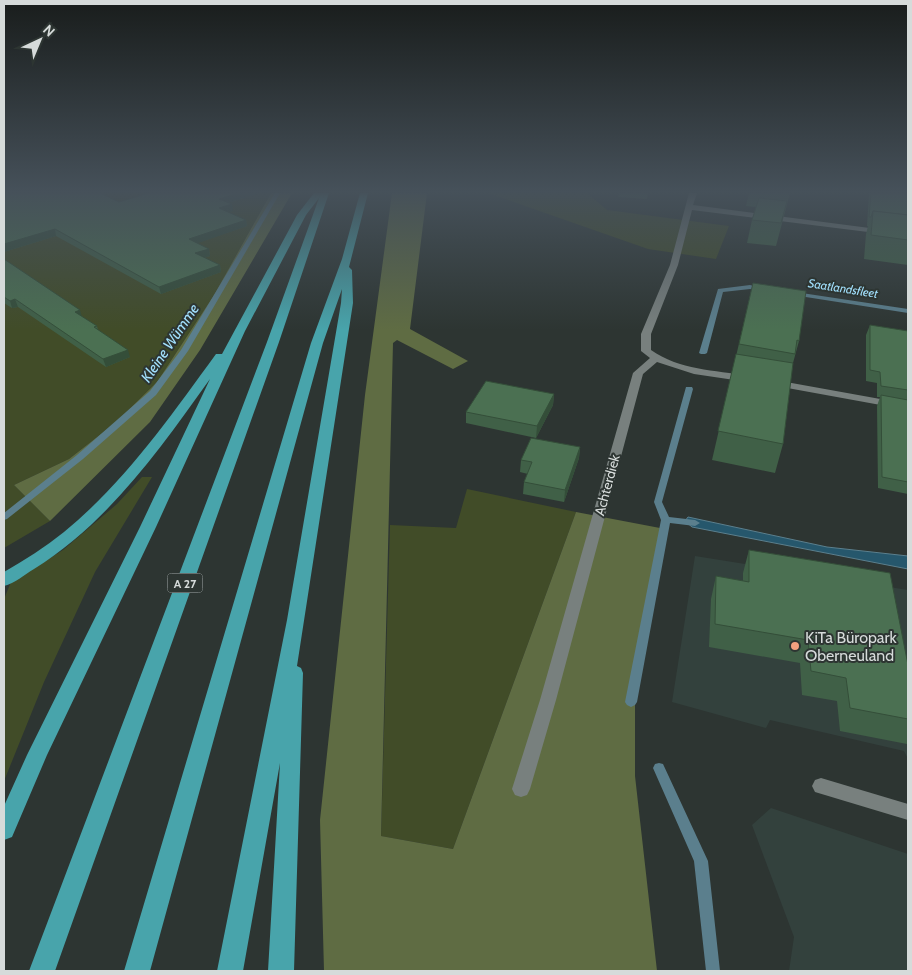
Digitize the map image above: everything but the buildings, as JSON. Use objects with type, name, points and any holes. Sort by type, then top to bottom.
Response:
[{"type":"highway","points":[[4,830],[37,755],[148,526],[239,331],[290,238]]},
{"type":"highway","name":"A 27","points":[[42,971],[273,342],[309,238]]},
{"type":"highway","points":[[137,971],[317,343],[347,259],[352,238]]},
{"type":"highway","points":[[230,971],[296,620],[347,303],[347,259]]},
{"type":"highway","points":[[4,580],[42,556],[94,515],[148,454],[239,331]]},
{"type":"highway","points":[[281,971],[296,620]]},
{"type":"street","points":[[681,238],[674,265],[646,334],[646,351],[655,359],[674,366],[908,407]]},
{"type":"street","name":"Achterdiek","points":[[520,789],[548,700],[638,373],[655,359]]},
{"type":"street","points":[[821,786],[908,812]]},
{"type":"shaded area","name":"KiTa Büropark Oberneuland","points":[[695,556],[908,590],[908,759],[904,751],[770,720],[766,728],[672,702]]},
{"type":"shaded area","points":[[771,808],[908,854],[908,971],[789,971],[794,937],[752,825]]},
{"type":"green space","points":[[4,238],[246,238],[214,295],[157,382],[115,423],[69,459],[14,485],[50,521],[4,548]]},
{"type":"green space","points":[[246,238],[265,238],[200,350],[150,422],[50,521],[14,485],[69,459],[115,423],[157,382],[214,295]]},
{"type":"green space","points":[[386,238],[421,238],[410,329],[468,361],[453,369],[397,340],[393,343],[381,836],[453,849],[576,512],[660,528],[635,666],[635,776],[657,971],[324,971],[320,820],[365,395]]},
{"type":"green space","points":[[618,238],[724,238],[716,259],[648,249]]},
{"type":"green space","points":[[142,477],[152,477],[95,572],[44,682],[4,781],[4,599],[11,582],[63,550],[117,504]]},
{"type":"green space","points":[[467,489],[576,512],[453,849],[381,836],[390,525],[456,528]]},
{"type":"water","points":[[688,517],[827,547],[908,556],[908,569],[692,527],[685,521]]},
{"type":"waterway","name":"Kleine Wümme","points":[[4,517],[80,457],[153,393],[184,351],[251,238]]},
{"type":"waterway","name":"Saatlandsfleet","points":[[703,353],[720,290],[750,287],[762,289]]},
{"type":"waterway","name":"Saatlandsfleet","points":[[795,294],[908,311]]},
{"type":"waterway","name":"Saatlandsfleet","points":[[666,520],[658,502],[689,389]]},
{"type":"waterway","name":"Saatlandsfleet","points":[[631,702],[666,520]]},
{"type":"waterway","name":"Saatlandsfleet","points":[[666,520],[695,523]]},
{"type":"waterway","name":"Saatlandsfleet","points":[[659,768],[701,861],[713,971]]},
{"type":"place","name":"KiTa Büropark Oberneuland","points":[[795,646]]}]
